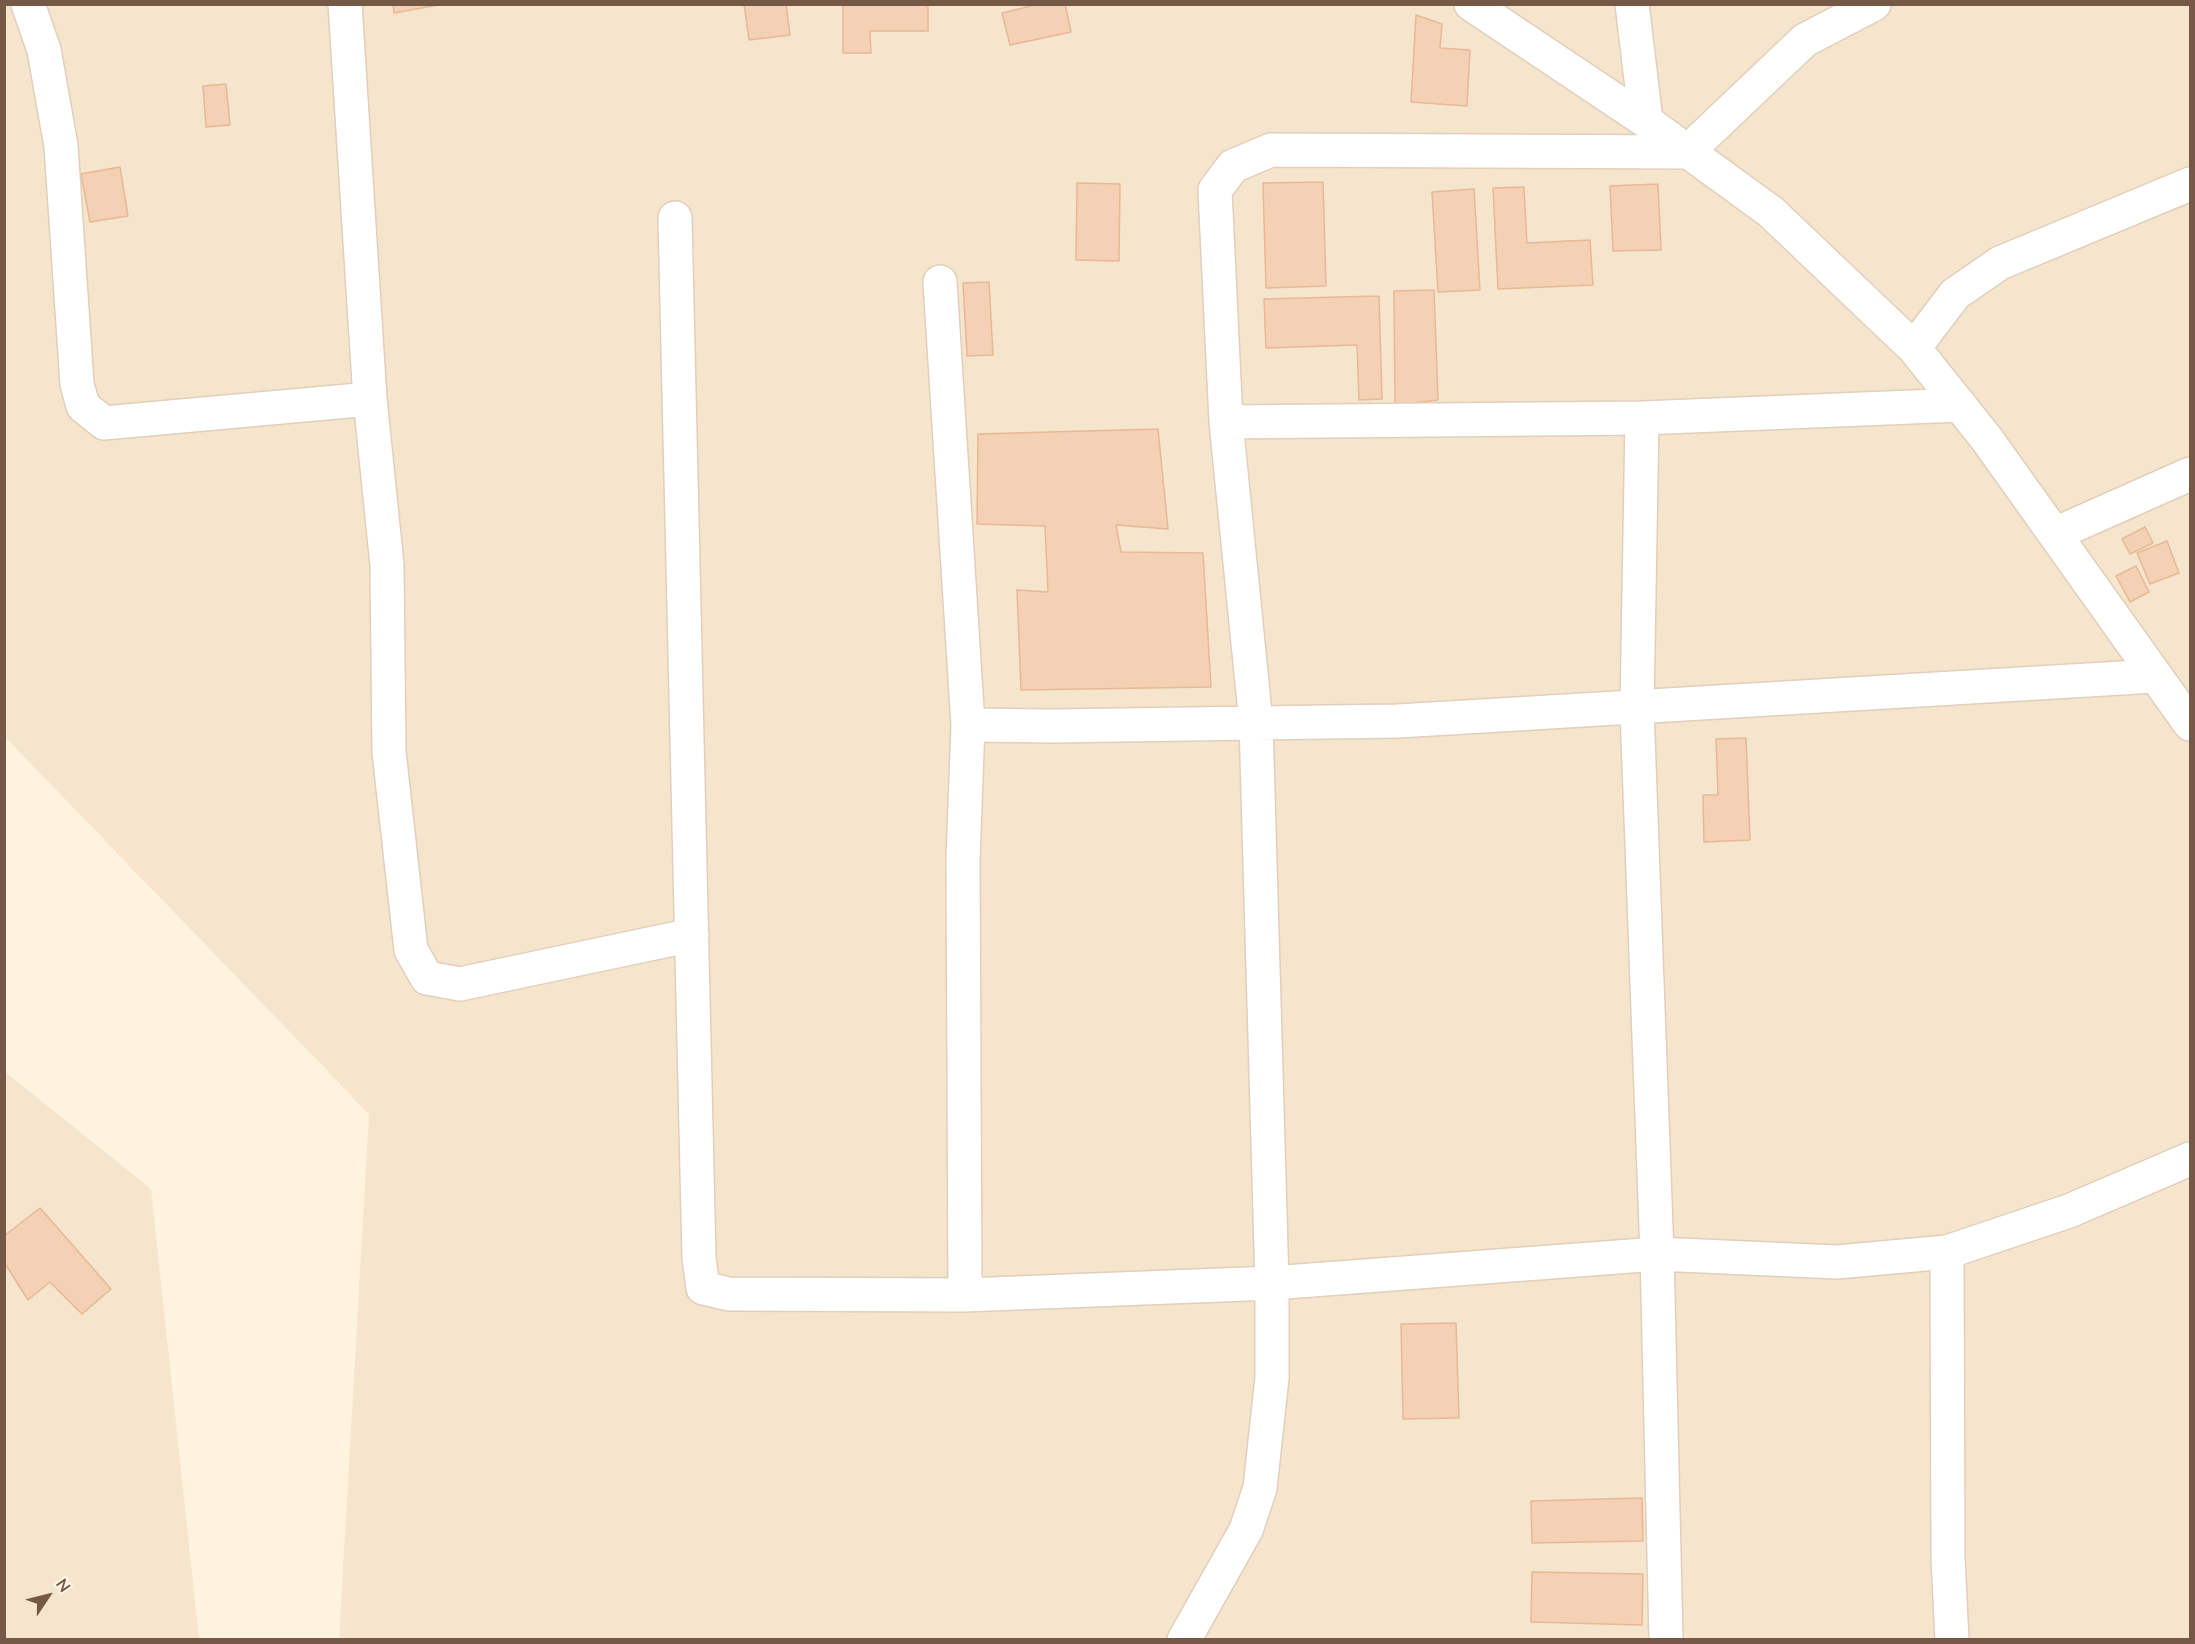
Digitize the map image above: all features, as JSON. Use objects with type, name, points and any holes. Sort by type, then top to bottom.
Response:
[{"type":"street","points":[[28,4],[44,50],[61,146],[77,384],[83,406],[104,423],[370,399]]},
{"type":"street","points":[[345,4],[370,399],[387,565],[389,752],[411,950],[427,978],[460,984],[692,935]]},
{"type":"street","points":[[1471,4],[1646,121],[1771,212],[1914,348],[1960,405],[2055,534],[2190,724]]},
{"type":"street","points":[[1632,4],[1646,121]]},
{"type":"street","points":[[1184,1640],[1246,1530],[1260,1488],[1272,1378],[1272,1283],[1256,723],[1226,422],[1215,189],[1233,166],[1271,150],[1687,152],[1805,40],[1874,4]]},
{"type":"street","points":[[1914,348],[1955,294],[2000,263],[2190,184]]},
{"type":"street","points":[[675,218],[699,1258],[703,1288],[729,1294],[965,1295],[1272,1283],[1657,1254],[1837,1262],[1947,1252],[2068,1211],[2190,1159]]},
{"type":"street","points":[[940,282],[968,725],[963,859],[965,1295]]},
{"type":"street","points":[[1226,422],[1642,418],[1960,405]]},
{"type":"street","points":[[1642,418],[1637,709],[1657,1254],[1666,1640]]},
{"type":"street","points":[[2055,534],[2190,474]]},
{"type":"street","points":[[968,725],[1398,721],[1637,709],[2155,676]]},
{"type":"street","points":[[1947,1252],[1948,1558],[1952,1640]]},
{"type":"shaded area","points":[[5,5],[2190,5],[2190,1639],[339,1639],[369,1114],[5,737]]},
{"type":"shaded area","points":[[4,1071],[151,1189],[199,1639],[5,1639]]},
{"type":"building","points":[[393,4],[444,4],[394,13]]},
{"type":"building","points":[[744,4],[786,4],[790,35],[749,40]]},
{"type":"building","points":[[843,4],[928,5],[928,31],[870,31],[871,53],[843,53]]},
{"type":"building","points":[[1039,4],[1065,4],[1071,32],[1010,45],[1002,13]]},
{"type":"building","points":[[1416,15],[1442,24],[1440,48],[1470,50],[1467,106],[1411,102]]},
{"type":"building","points":[[226,84],[230,125],[206,127],[203,86]]},
{"type":"building","points":[[120,167],[128,216],[90,222],[81,174]]},
{"type":"building","points":[[1323,182],[1326,286],[1266,288],[1263,183]]},
{"type":"building","points":[[1077,183],[1120,184],[1119,261],[1076,260]]},
{"type":"building","points":[[1658,184],[1661,250],[1613,251],[1610,186]]},
{"type":"building","points":[[1524,187],[1527,243],[1590,240],[1593,285],[1498,289],[1493,188]]},
{"type":"building","points":[[1474,189],[1480,290],[1438,292],[1432,192]]},
{"type":"building","points":[[989,282],[993,355],[967,356],[963,283]]},
{"type":"building","points":[[1434,290],[1438,400],[1395,405],[1394,291]]},
{"type":"building","points":[[1379,296],[1382,399],[1359,400],[1357,345],[1266,348],[1264,299]]},
{"type":"building","points":[[1158,429],[1168,529],[1116,525],[1121,552],[1203,553],[1211,687],[1021,690],[1017,590],[1048,592],[1045,526],[977,524],[978,434]]},
{"type":"building","points":[[2145,527],[2153,543],[2130,554],[2122,539]]},
{"type":"building","points":[[2167,541],[2179,573],[2150,584],[2137,553]]},
{"type":"building","points":[[2136,566],[2149,592],[2130,602],[2116,576]]},
{"type":"building","points":[[1746,738],[1750,840],[1704,842],[1703,795],[1718,795],[1716,739]]},
{"type":"building","points":[[40,1208],[111,1289],[82,1314],[50,1282],[28,1300],[4,1262],[4,1236]]},
{"type":"building","points":[[1456,1323],[1459,1418],[1403,1419],[1401,1324]]},
{"type":"building","points":[[1642,1498],[1643,1541],[1532,1543],[1531,1501]]},
{"type":"building","points":[[1532,1572],[1643,1574],[1642,1625],[1531,1622]]}]
